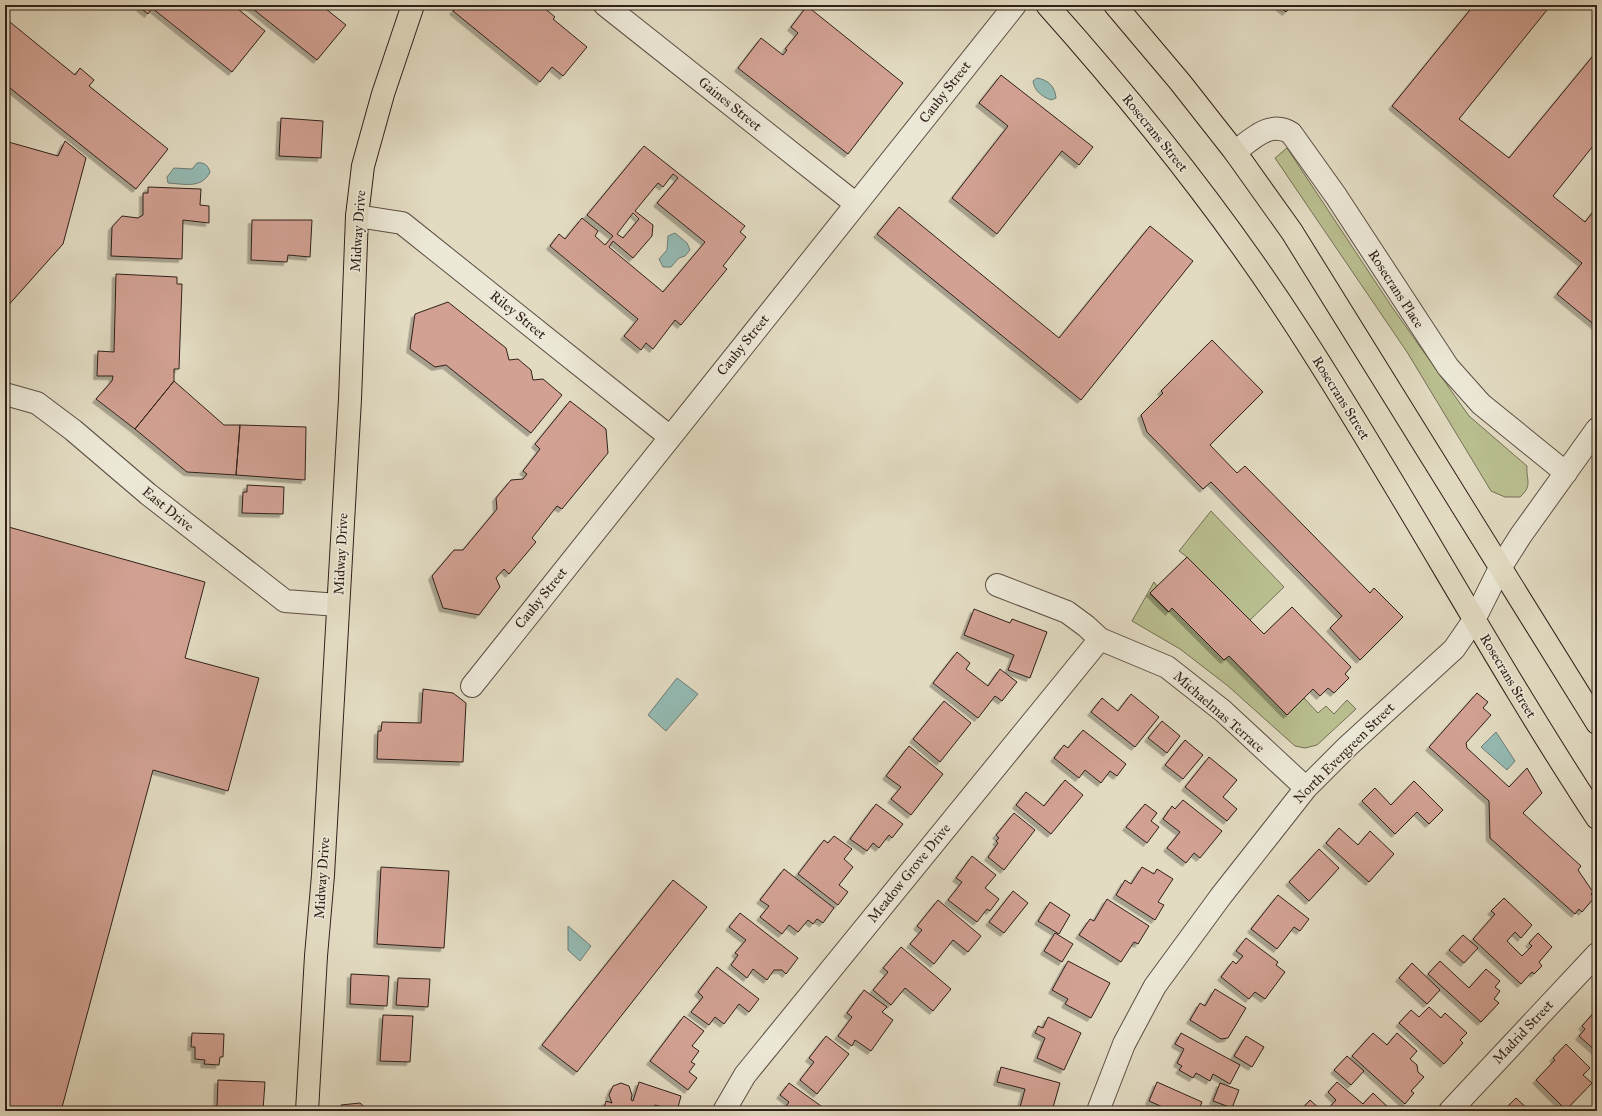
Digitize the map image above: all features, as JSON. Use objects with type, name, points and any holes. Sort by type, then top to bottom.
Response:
[{"type":"main road","name":"Midway Drive","points":[[307,1111],[316,956],[323,874],[351,386],[357,216],[363,166],[383,94],[413,5]]},
{"type":"main road","name":"Rosecrans Street","points":[[1047,5],[1150,125],[1250,259],[1298,330],[1452,579],[1474,620],[1540,730],[1597,818]]},
{"type":"main road","points":[[1115,5],[1180,82],[1235,152],[1322,279],[1597,723]]},
{"type":"street","name":"Gaines Street","points":[[605,5],[856,204]]},
{"type":"street","name":"Cauby Street","points":[[472,686],[1015,5]]},
{"type":"street","name":"Rosecrans Place","points":[[1235,152],[1268,130],[1281,128],[1291,133],[1336,196],[1448,367],[1481,404],[1566,472]]},
{"type":"street","name":"Riley Street","points":[[357,216],[402,222],[670,437]]},
{"type":"street","name":"East Drive","points":[[5,394],[37,403],[73,430],[154,499],[286,601],[338,605]]},
{"type":"street","name":"North Evergreen Street","points":[[1098,1111],[1124,1044],[1155,986],[1221,896],[1306,788],[1348,746],[1454,649],[1474,620],[1500,568],[1521,535],[1597,429]]},
{"type":"street","name":"Michaelmas Terrace","points":[[997,585],[1067,612],[1100,639],[1166,667],[1222,711],[1306,788]]},
{"type":"street","name":"Meadow Grove Drive","points":[[724,1111],[745,1075],[1100,639]]},
{"type":"street","name":"Madrid Street","points":[[1450,1111],[1597,954]]},
{"type":"green space","points":[[1287,148],[1392,307],[1469,416],[1527,466],[1528,486],[1520,497],[1505,497],[1491,491],[1407,352],[1275,158]]},
{"type":"green space","points":[[1211,511],[1284,587],[1250,620],[1187,557],[1179,551]]},
{"type":"green space","points":[[1154,582],[1157,586],[1150,594],[1168,612],[1172,608],[1224,660],[1229,656],[1287,715],[1304,698],[1318,713],[1326,706],[1334,714],[1347,700],[1356,709],[1317,745],[1305,748],[1295,746],[1228,686],[1180,649],[1132,621]]},
{"type":"water","points":[[1037,78],[1050,84],[1054,90],[1056,98],[1051,100],[1039,93],[1035,88],[1033,81]]},
{"type":"water","points":[[197,163],[205,164],[210,172],[202,181],[192,184],[168,183],[167,177],[174,168],[192,169]]},
{"type":"water","points":[[675,233],[687,243],[690,250],[685,256],[679,258],[671,267],[663,267],[659,259],[667,250],[668,236]]},
{"type":"water","points":[[677,678],[698,694],[666,731],[648,715]]},
{"type":"water","points":[[1496,732],[1515,761],[1507,770],[1481,747]]},
{"type":"water","points":[[568,926],[591,946],[580,961],[568,950]]},
{"type":"building","points":[[137,5],[233,5],[265,31],[232,72],[152,8],[148,14]]},
{"type":"building","points":[[248,5],[321,5],[346,25],[317,60]]},
{"type":"building","points":[[458,5],[541,5],[555,17],[553,19],[587,47],[563,76],[552,67],[540,82],[453,11]]},
{"type":"building","points":[[1277,5],[1292,5],[1286,12]]},
{"type":"building","points":[[1474,5],[1551,5],[1459,119],[1509,158],[1597,51],[1597,141],[1553,196],[1585,222],[1597,207],[1596,326],[1557,294],[1582,263],[1392,106]]},
{"type":"building","points":[[807,6],[903,83],[848,154],[738,68],[761,38],[783,55],[787,50],[785,49],[798,33],[791,27]]},
{"type":"building","points":[[5,18],[75,75],[80,68],[94,80],[89,86],[168,149],[136,189],[5,84]]},
{"type":"building","points":[[1001,75],[1093,147],[1079,165],[1062,151],[997,234],[952,198],[1008,126],[979,103]]},
{"type":"building","points":[[281,118],[323,121],[321,158],[279,156]]},
{"type":"building","points":[[5,141],[58,156],[65,141],[86,158],[63,244],[5,309]]},
{"type":"building","points":[[644,146],[745,226],[740,232],[746,237],[723,266],[727,269],[681,325],[675,320],[653,349],[646,343],[641,350],[624,336],[638,319],[550,246],[559,234],[565,239],[582,218],[598,231],[595,236],[605,245],[613,236],[587,215]],"holes":[[[673,174],[678,178],[657,203],[705,242],[663,292],[609,247],[613,241],[633,258],[652,236],[653,225],[635,211],[658,183],[663,187]],[[633,213],[639,219],[623,238],[617,234]]]},
{"type":"building","points":[[148,187],[201,189],[200,205],[209,206],[209,223],[183,220],[182,259],[111,256],[112,227],[122,216],[138,218],[143,215],[143,193],[148,193]]},
{"type":"building","points":[[899,207],[1059,338],[1150,226],[1193,261],[1081,400],[877,234]]},
{"type":"building","points":[[252,220],[312,220],[310,257],[288,255],[287,262],[251,260]]},
{"type":"building","points":[[116,274],[177,277],[177,284],[182,284],[179,369],[174,369],[174,381],[135,429],[96,399],[112,381],[113,376],[97,376],[98,351],[114,352]]},
{"type":"building","points":[[448,302],[506,348],[509,360],[518,359],[531,370],[533,380],[543,379],[562,395],[531,433],[446,365],[435,367],[410,349],[415,314]]},
{"type":"building","points":[[1212,340],[1263,392],[1210,445],[1237,473],[1245,466],[1370,593],[1374,588],[1403,617],[1360,660],[1330,628],[1342,616],[1211,482],[1203,489],[1147,432],[1141,415],[1163,393],[1161,391]]},
{"type":"building","points":[[174,381],[224,425],[240,425],[236,475],[187,472],[135,429]]},
{"type":"building","points":[[570,401],[606,429],[608,453],[562,509],[557,506],[532,538],[536,542],[509,574],[504,569],[496,578],[500,587],[479,615],[443,608],[432,576],[454,550],[463,550],[497,509],[496,498],[511,480],[523,479],[527,474],[523,471],[540,449],[535,444]]},
{"type":"building","points":[[240,425],[306,427],[305,480],[236,475]]},
{"type":"building","points":[[247,485],[284,487],[283,514],[242,513],[243,492],[247,492]]},
{"type":"building","points":[[5,526],[205,582],[185,658],[259,678],[228,791],[153,770],[61,1111],[5,1111]]},
{"type":"building","points":[[1187,557],[1264,634],[1292,607],[1351,667],[1345,674],[1349,678],[1334,693],[1328,688],[1320,696],[1313,689],[1287,715],[1229,656],[1224,660],[1172,608],[1169,612],[1150,593]]},
{"type":"building","points":[[974,609],[1010,623],[1012,619],[1047,632],[1030,678],[1008,670],[1014,655],[964,635]]},
{"type":"building","points":[[957,652],[970,663],[966,669],[988,686],[1000,669],[1017,682],[1002,701],[995,696],[978,718],[933,683]]},
{"type":"building","points":[[423,689],[453,693],[466,703],[463,762],[377,759],[378,731],[381,731],[382,722],[421,723]]},
{"type":"building","points":[[1477,693],[1488,702],[1483,708],[1491,715],[1466,743],[1467,748],[1509,787],[1527,768],[1542,793],[1523,813],[1581,866],[1578,870],[1593,892],[1591,894],[1594,898],[1582,912],[1579,909],[1575,914],[1490,838],[1489,801],[1429,747]]},
{"type":"building","points":[[1131,694],[1159,717],[1135,747],[1091,712],[1102,698],[1118,711]]},
{"type":"building","points":[[944,701],[971,723],[940,762],[913,739]]},
{"type":"building","points":[[1162,721],[1180,736],[1167,753],[1148,738]]},
{"type":"building","points":[[1083,730],[1126,764],[1117,776],[1110,771],[1101,783],[1085,770],[1079,778],[1054,758],[1064,745],[1068,748]]},
{"type":"building","points":[[1185,740],[1203,755],[1183,779],[1165,765]]},
{"type":"building","points":[[909,746],[943,774],[911,815],[891,799],[901,787],[886,776]]},
{"type":"building","points":[[1209,757],[1237,780],[1223,797],[1237,809],[1227,821],[1185,787]]},
{"type":"building","points":[[1065,780],[1083,795],[1051,834],[1016,805],[1026,792],[1044,806]]},
{"type":"building","points":[[1414,781],[1443,810],[1429,824],[1417,812],[1395,834],[1362,801],[1375,788],[1391,805]]},
{"type":"building","points":[[1183,800],[1222,831],[1200,858],[1194,853],[1186,863],[1167,848],[1180,832],[1163,819],[1172,806],[1175,809]]},
{"type":"building","points":[[876,804],[903,824],[892,838],[889,835],[879,848],[873,843],[867,851],[850,839]]},
{"type":"building","points":[[1145,804],[1157,813],[1151,821],[1159,827],[1147,843],[1126,827]]},
{"type":"building","points":[[1014,813],[1035,830],[1004,870],[988,857],[998,843],[996,841],[999,838],[996,835]]},
{"type":"building","points":[[1339,828],[1358,845],[1370,831],[1394,854],[1369,882],[1326,843]]},
{"type":"building","points":[[834,836],[852,849],[844,859],[853,867],[839,885],[848,892],[838,905],[798,874],[824,840],[828,843]]},
{"type":"building","points":[[1319,849],[1339,868],[1309,901],[1289,882]]},
{"type":"building","points":[[972,856],[996,875],[985,888],[999,899],[990,911],[987,909],[977,922],[948,900],[962,882],[956,878]]},
{"type":"building","points":[[381,867],[449,871],[444,948],[377,944]]},
{"type":"building","points":[[1142,867],[1154,874],[1157,869],[1173,879],[1158,902],[1164,905],[1155,920],[1116,895],[1125,880],[1131,884]]},
{"type":"building","points":[[784,869],[834,908],[823,923],[817,919],[813,924],[808,920],[798,932],[789,925],[782,934],[760,917],[769,906],[760,900]]},
{"type":"building","points":[[673,880],[707,907],[577,1072],[542,1045]]},
{"type":"building","points":[[1013,891],[1028,903],[1004,933],[989,922]]},
{"type":"building","points":[[1278,895],[1309,919],[1300,931],[1294,927],[1277,949],[1251,929]]},
{"type":"building","points":[[1504,898],[1532,925],[1521,938],[1515,932],[1507,941],[1522,956],[1532,946],[1529,943],[1538,933],[1552,947],[1539,962],[1542,966],[1534,974],[1532,972],[1521,984],[1473,939],[1495,914],[1491,911]]},
{"type":"building","points":[[1107,899],[1149,926],[1138,944],[1134,942],[1121,962],[1079,935],[1090,919],[1094,921]]},
{"type":"building","points":[[938,900],[981,936],[968,952],[953,940],[934,964],[910,944],[922,930],[917,926]]},
{"type":"building","points":[[1050,902],[1070,915],[1059,934],[1038,921]]},
{"type":"building","points":[[740,913],[798,958],[786,974],[782,970],[774,970],[767,980],[753,969],[747,978],[731,965],[738,955],[735,953],[746,940],[729,927]]},
{"type":"building","points":[[1055,933],[1073,944],[1062,962],[1044,951]]},
{"type":"building","points":[[1463,935],[1478,948],[1464,963],[1449,950]]},
{"type":"building","points":[[1246,938],[1278,962],[1276,965],[1285,972],[1265,999],[1255,992],[1249,999],[1221,977],[1233,961],[1236,964],[1243,956],[1236,951]]},
{"type":"building","points":[[901,947],[951,989],[933,1011],[905,988],[891,1005],[873,990],[888,972],[883,968]]},
{"type":"building","points":[[1068,961],[1110,983],[1091,1018],[1065,1004],[1068,999],[1052,990]]},
{"type":"building","points":[[1440,961],[1469,988],[1486,969],[1500,981],[1495,987],[1500,991],[1494,999],[1499,1003],[1481,1022],[1428,974]]},
{"type":"building","points":[[1412,963],[1440,990],[1427,1004],[1399,978]]},
{"type":"building","points":[[717,967],[759,999],[749,1012],[739,1004],[724,1024],[715,1017],[709,1025],[691,1012],[703,997],[698,992]]},
{"type":"building","points":[[351,974],[389,976],[387,1006],[350,1004]]},
{"type":"building","points":[[398,978],[430,979],[428,1007],[396,1005]]},
{"type":"building","points":[[1215,989],[1246,1008],[1228,1038],[1221,1039],[1190,1020],[1200,1003],[1205,1006]]},
{"type":"building","points":[[864,990],[887,1007],[882,1012],[893,1020],[871,1051],[855,1040],[852,1046],[838,1036],[852,1017],[847,1013]]},
{"type":"building","points":[[1429,1007],[1441,1018],[1445,1013],[1467,1033],[1460,1040],[1463,1043],[1444,1064],[1399,1023],[1411,1010],[1419,1017]]},
{"type":"building","points":[[1597,1009],[1597,1052],[1579,1036],[1585,1029],[1582,1026]]},
{"type":"building","points":[[383,1015],[413,1016],[410,1062],[380,1061]]},
{"type":"building","points":[[684,1016],[704,1031],[692,1046],[699,1051],[691,1062],[695,1064],[689,1072],[697,1078],[688,1090],[650,1061]]},
{"type":"building","points":[[1048,1017],[1081,1033],[1064,1070],[1037,1058],[1045,1038],[1035,1033],[1038,1026],[1043,1028]]},
{"type":"building","points":[[192,1033],[224,1034],[223,1057],[220,1057],[219,1065],[204,1064],[205,1060],[195,1059],[195,1047],[191,1047]]},
{"type":"building","points":[[1181,1033],[1240,1065],[1230,1084],[1213,1074],[1210,1081],[1196,1073],[1193,1078],[1179,1070],[1182,1066],[1177,1063],[1184,1049],[1175,1044]]},
{"type":"building","points":[[1373,1033],[1387,1045],[1397,1033],[1417,1051],[1410,1059],[1417,1065],[1418,1072],[1424,1077],[1411,1091],[1414,1093],[1405,1104],[1352,1056]]},
{"type":"building","points":[[826,1036],[849,1054],[817,1094],[800,1080],[814,1062],[809,1058]]},
{"type":"building","points":[[1246,1036],[1264,1047],[1252,1067],[1234,1056]]},
{"type":"building","points":[[1566,1044],[1590,1068],[1583,1075],[1592,1083],[1566,1110],[1536,1080],[1555,1060],[1553,1058]]},
{"type":"building","points":[[1347,1056],[1364,1071],[1351,1085],[1334,1070]]},
{"type":"building","points":[[1001,1067],[1060,1083],[1052,1111],[1019,1111],[1025,1089],[997,1082]]},
{"type":"building","points":[[218,1080],[265,1082],[263,1110],[217,1108]]},
{"type":"building","points":[[639,1082],[681,1096],[677,1111],[655,1105],[653,1111],[603,1111],[606,1101],[612,1103],[609,1095],[613,1086],[621,1083],[629,1086],[632,1095],[631,1100],[633,1101]]},
{"type":"building","points":[[1157,1082],[1202,1102],[1198,1111],[1166,1111],[1167,1109],[1149,1101]]},
{"type":"building","points":[[1337,1082],[1363,1104],[1373,1093],[1392,1111],[1333,1111],[1329,1108],[1336,1100],[1328,1092]]},
{"type":"building","points":[[789,1083],[828,1111],[783,1111],[789,1102],[780,1095]]},
{"type":"building","points":[[1220,1083],[1239,1090],[1232,1108],[1213,1101]]},
{"type":"building","points":[[1516,1098],[1530,1111],[1503,1111]]},
{"type":"building","points":[[1310,1100],[1322,1111],[1300,1111]]},
{"type":"building","points":[[360,1103],[369,1111],[343,1111],[341,1105]]}]
